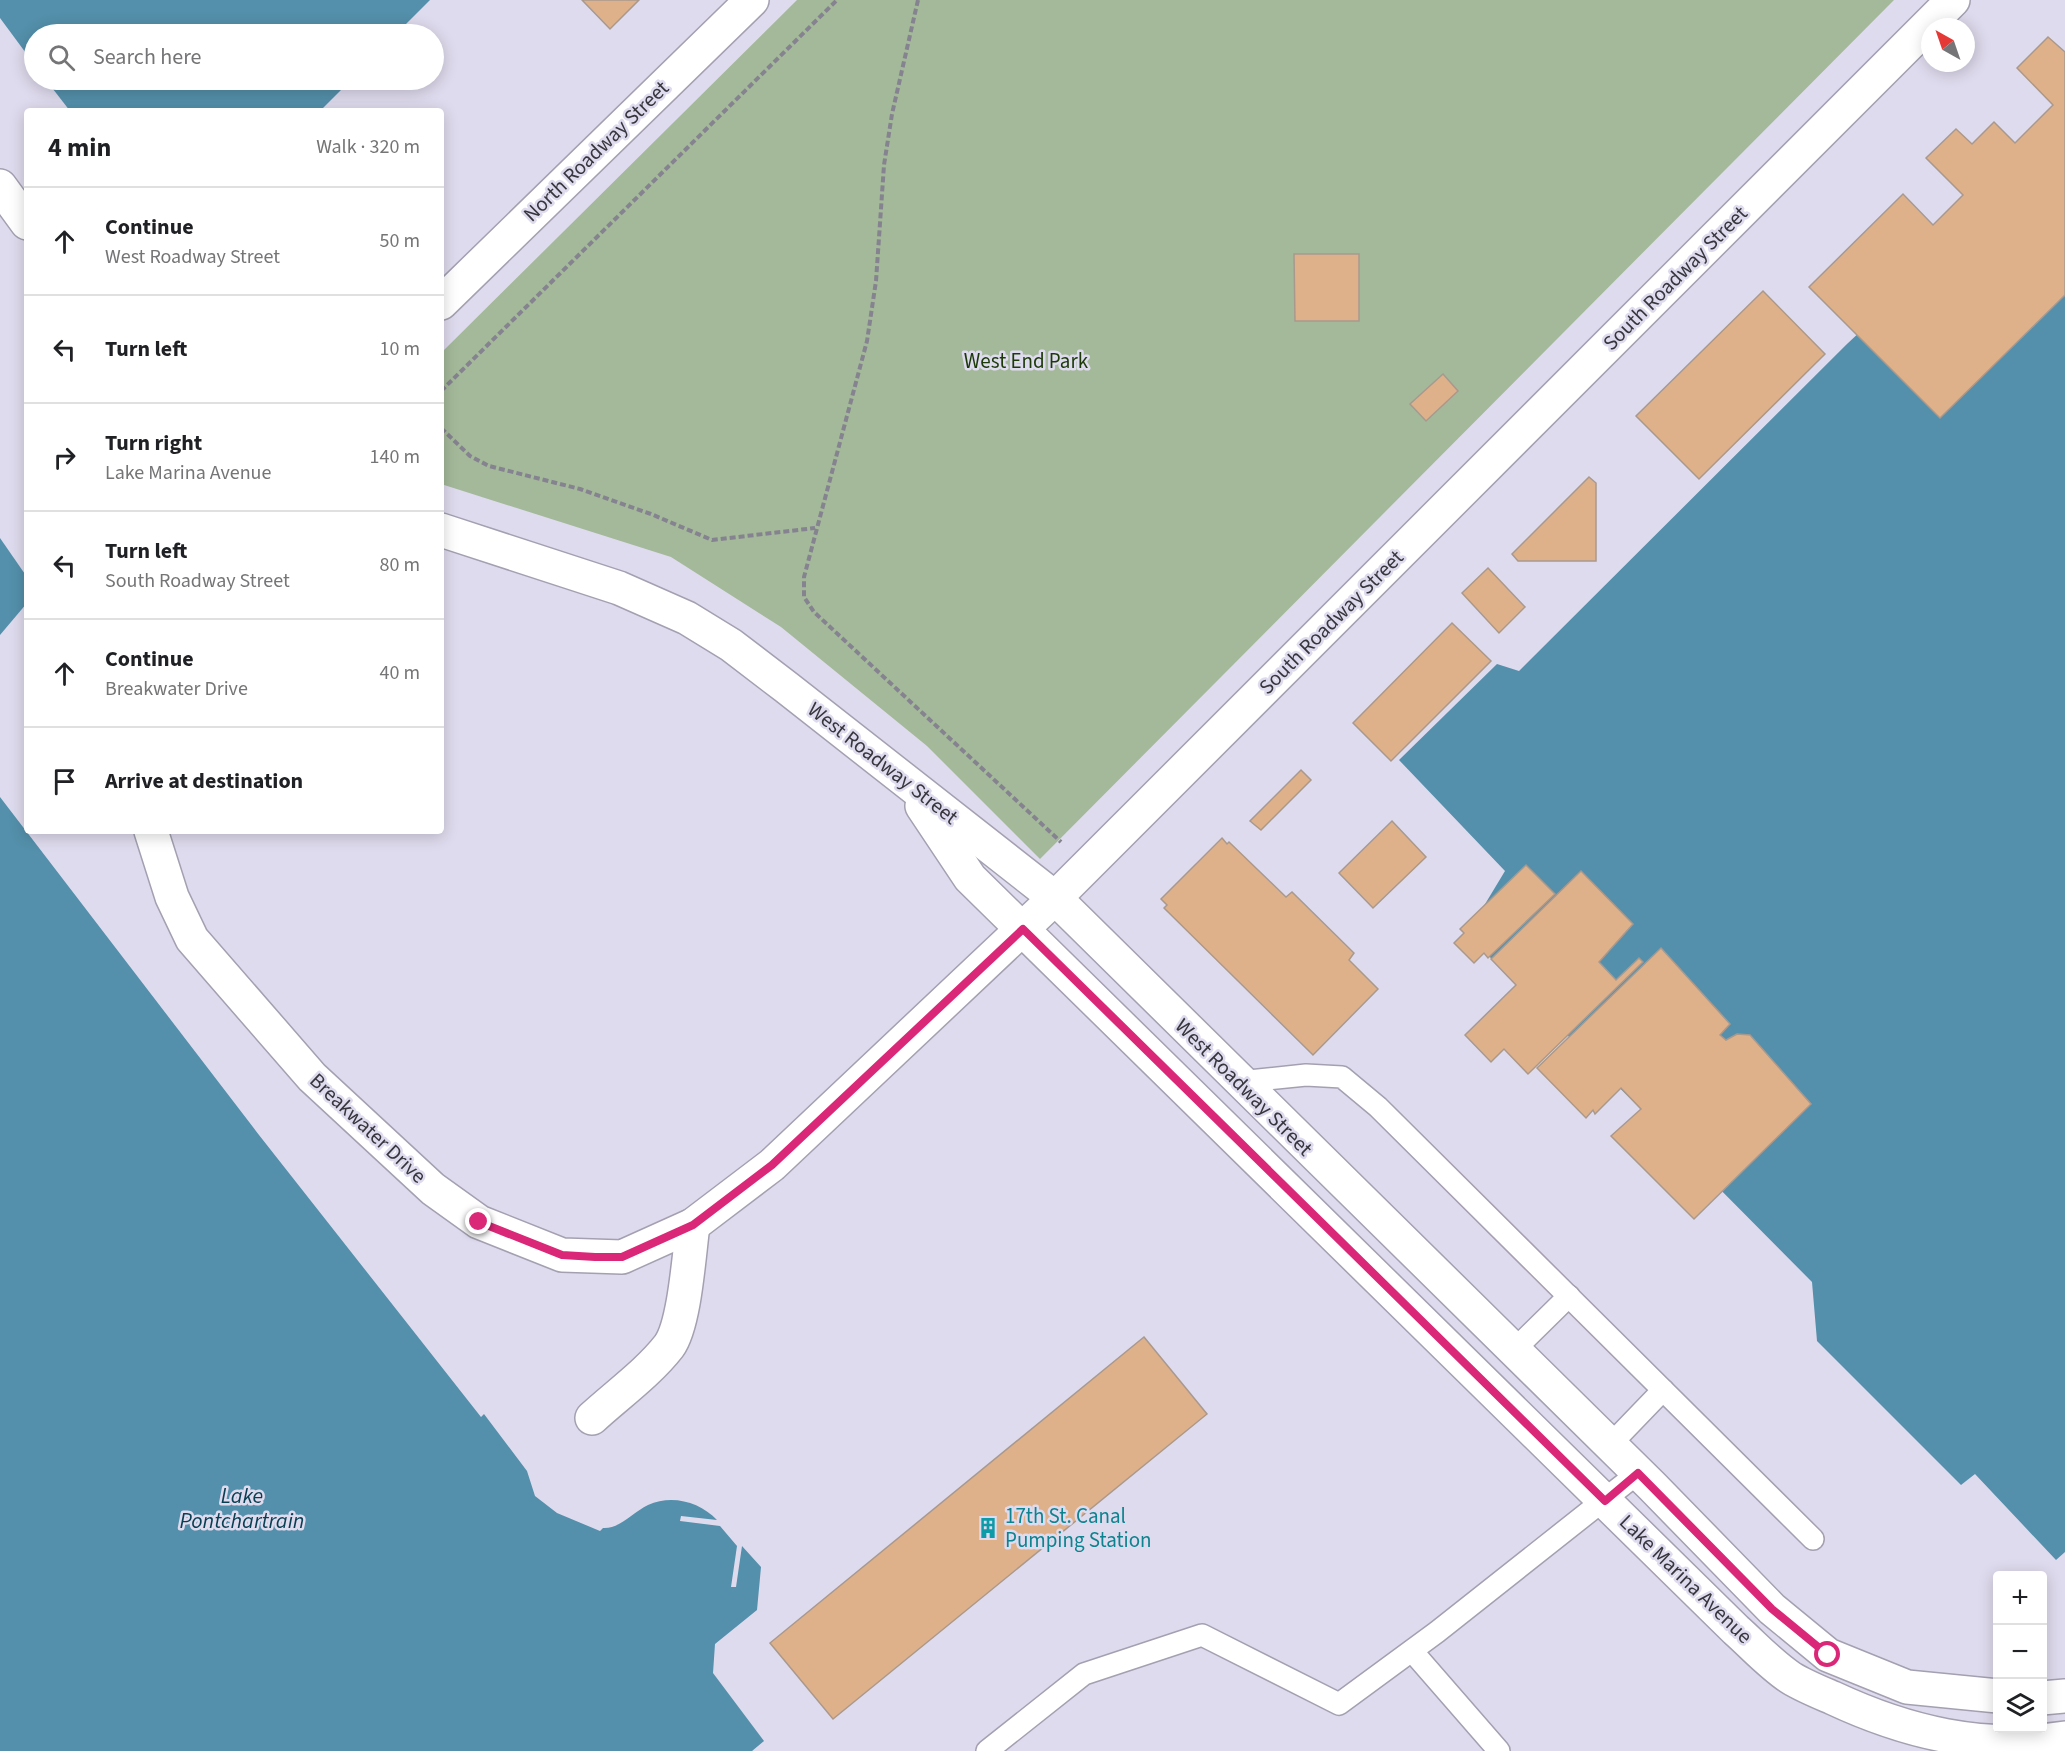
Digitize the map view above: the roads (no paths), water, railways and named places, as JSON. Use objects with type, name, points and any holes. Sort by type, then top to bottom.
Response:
[{"type":"street","name":"North Roadway Street","points":[[444,300],[752,0]]},
{"type":"street","name":"South Roadway Street","points":[[693,1225],[772,1165],[1055,898],[1953,0]]},
{"type":"street","points":[[0,186],[24,219]]},
{"type":"street","name":"West Roadway Street","points":[[444,531],[619,588],[687,618],[730,645],[786,687],[1055,898],[1239,1082],[1610,1445],[1772,1609],[1828,1655],[1907,1687],[1993,1696]]},
{"type":"street","name":"Lake Marina Avenue","points":[[908,784],[970,878],[1736,1630],[1792,1678],[1861,1711],[1918,1732],[1971,1740],[2033,1743],[2065,1738]]},
{"type":"street","name":"Breakwater Drive","points":[[152,834],[168,886],[192,939],[312,1077],[433,1189],[479,1222],[562,1255],[622,1257],[693,1225]]},
{"type":"street","points":[[592,1418],[670,1344],[678,1322],[686,1281],[693,1225]]},
{"type":"street","points":[[2047,1698],[2065,1696]]},
{"type":"lane","points":[[1239,1082],[1305,1075],[1342,1077],[1378,1107],[1813,1539]]},
{"type":"lane","points":[[1513,1351],[1569,1296]]},
{"type":"lane","points":[[1610,1445],[1663,1390]]},
{"type":"lane","points":[[987,1751],[1084,1674],[1202,1635],[1339,1704],[1605,1501],[1638,1473]]},
{"type":"lane","points":[[1412,1650],[1499,1751]]},
{"type":"water","points":[[0,0],[430,0],[406,24],[24,24],[24,50],[0,18]]},
{"type":"water","points":[[54,90],[341,90],[323,108],[68,108]]},
{"type":"water","points":[[2065,140],[2065,1552],[2056,1560],[1975,1474],[1961,1485],[1817,1341],[1812,1282],[1467,934],[1505,871],[1399,760],[1497,664],[1519,671],[1847,344]]},
{"type":"water","points":[[0,538],[24,573],[24,607],[0,635]]},
{"type":"water","name":"Lake Pontchartrain","points":[[0,797],[24,828],[24,834],[28,834],[259,1135],[481,1417],[484,1414],[527,1471],[535,1496],[557,1513],[600,1531],[621,1523],[642,1508],[657,1502],[676,1500],[694,1504],[717,1520],[681,1516],[680,1521],[720,1526],[737,1546],[731,1587],[736,1587],[742,1546],[761,1567],[757,1610],[715,1644],[713,1673],[764,1741],[752,1751],[0,1751]]},
{"type":"place","name":"17th St. Canal Pumping Station","points":[[988,1528]]},
{"type":"park label","name":"West End Park","points":[[1026,361]]}]
